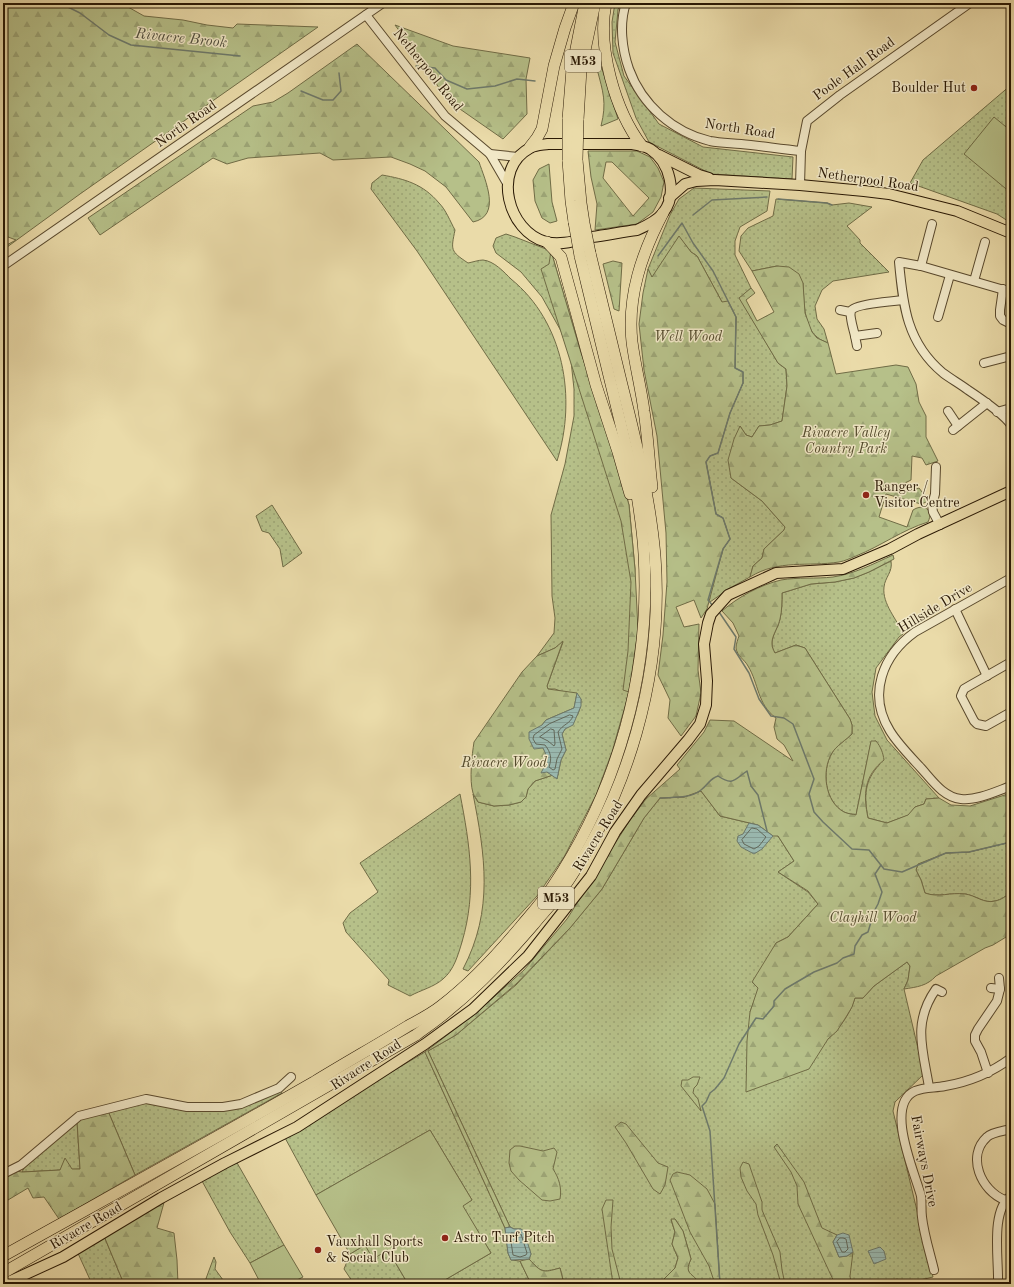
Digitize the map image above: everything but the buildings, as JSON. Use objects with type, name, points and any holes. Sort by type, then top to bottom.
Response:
[{"type":"highway","points":[[530,147],[538,138],[542,129],[554,66],[574,3]]},
{"type":"highway","name":"M53","points":[[3,1256],[273,1105],[440,1006],[479,973],[506,944],[551,889],[573,856],[606,786],[622,744],[633,702],[639,666],[644,629],[650,515],[637,442],[585,254],[579,222],[581,203],[573,160],[572,68],[584,3]]},
{"type":"highway","name":"M53","points":[[573,120],[581,69],[595,3]]},
{"type":"highway","points":[[606,3],[603,34],[607,66],[617,98],[642,146]]},
{"type":"highway","points":[[649,556],[656,518],[644,412],[632,341],[631,324],[635,285],[641,261],[650,238],[663,213]]},
{"type":"highway","points":[[547,242],[561,258],[596,384],[649,556]]},
{"type":"highway","name":"M53","points":[[3,1273],[416,1035],[452,1008],[510,952],[558,895],[577,867],[611,804],[625,769],[647,689],[651,659],[656,603],[649,556]]},
{"type":"main road","points":[[548,144],[632,144],[642,146],[655,153],[664,163],[668,175],[671,188],[663,213],[647,226],[637,230],[568,242],[547,242],[529,234],[515,217],[508,198],[508,185],[513,165],[518,157],[530,147],[548,144]]},
{"type":"main road","name":"Netherpool Road","points":[[655,153],[699,175],[715,180]]},
{"type":"main road","name":"Netherpool Road","points":[[669,198],[684,184],[696,181],[715,180],[800,185],[889,194],[957,211],[1011,233]]},
{"type":"main road","name":"Rivacre Road","points":[[4,1284],[63,1257],[173,1192],[225,1163],[296,1127],[425,1044],[478,1004],[533,950],[591,876],[615,832],[641,795],[700,724],[706,705],[707,681],[704,644],[708,623],[711,614],[728,595],[776,573],[843,569],[890,549],[918,534],[1011,491]]},
{"type":"street","name":"North Road","points":[[3,266],[383,3]]},
{"type":"street","name":"North Road","points":[[626,3],[622,21],[626,60],[634,82],[643,96],[658,113],[676,126],[691,134],[711,141],[801,151]]},
{"type":"street","name":"Poole Hall Road","points":[[800,185],[801,151],[807,121],[856,83],[970,3]]},
{"type":"street","name":"Netherpool Road","points":[[366,16],[445,116],[490,154],[508,185]]},
{"type":"street","points":[[490,154],[518,157]]},
{"type":"street","points":[[921,266],[932,224]]},
{"type":"street","points":[[974,281],[985,242]]},
{"type":"street","points":[[1011,324],[1003,320],[1000,316],[1007,291],[921,266],[899,262],[906,316],[914,338],[934,364],[987,403],[1011,425]]},
{"type":"street","points":[[938,317],[950,275]]},
{"type":"street","points":[[850,312],[855,307],[903,300]]},
{"type":"street","points":[[840,310],[850,312]]},
{"type":"street","points":[[850,312],[857,346]]},
{"type":"street","points":[[855,336],[877,333]]},
{"type":"street","points":[[984,363],[1011,356]]},
{"type":"street","points":[[948,411],[955,428],[987,403]]},
{"type":"street","points":[[997,412],[1011,408]]},
{"type":"street","points":[[936,467],[935,494],[932,505],[933,512],[940,525]]},
{"type":"street","name":"Hillside Drive","points":[[1011,578],[906,638],[892,653],[883,672],[879,690],[884,718],[889,730],[896,740],[944,793],[960,799],[971,799],[1011,786]]},
{"type":"street","points":[[955,609],[987,676]]},
{"type":"street","points":[[1011,662],[964,689],[962,693],[962,700],[974,721],[978,724],[986,726],[1011,712]]},
{"type":"street","points":[[988,1073],[981,1052],[975,1041],[975,1036],[997,1001],[1000,989],[999,978]]},
{"type":"street","points":[[929,1087],[921,1031],[922,1018],[925,1008],[938,988]]},
{"type":"street","points":[[991,988],[1000,989]]},
{"type":"street","name":"Fairways Drive","points":[[934,1270],[922,1217],[921,1197],[904,1140],[900,1119],[901,1111],[906,1099],[914,1092],[929,1087],[958,1083],[988,1073],[1011,1058]]},
{"type":"street","points":[[3,1174],[20,1165],[79,1116],[146,1099],[187,1107],[223,1107],[241,1104],[279,1088],[291,1077]]},
{"type":"street","points":[[998,1284],[998,1230],[1000,1211],[1008,1198],[997,1197],[990,1192],[984,1184],[977,1164],[977,1153],[988,1135],[1011,1129]]},
{"type":"green space","points":[[3,3],[121,3],[144,16],[183,20],[207,25],[233,28],[237,24],[318,27],[80,194],[3,250],[3,247],[16,240],[3,235]]},
{"type":"green space","points":[[615,3],[620,3],[615,42],[624,76],[659,124],[703,147],[793,157],[792,179],[711,174],[649,142],[636,118],[613,53],[612,22]]},
{"type":"green space","points":[[395,25],[453,46],[530,58],[526,79],[527,114],[503,139],[447,100]]},
{"type":"green space","points":[[357,44],[479,162],[485,178],[489,196],[487,213],[482,218],[473,222],[446,187],[425,171],[410,164],[391,157],[333,160],[320,153],[248,158],[227,164],[213,158],[100,235],[88,218],[253,106],[273,102]]},
{"type":"green space","points":[[601,66],[618,119],[601,126],[604,103],[597,69]]},
{"type":"green space","points":[[1011,85],[1011,223],[997,214],[910,183],[923,160]]},
{"type":"green space","points":[[994,117],[1011,131],[1011,193],[964,154]]},
{"type":"green space","points":[[588,151],[637,151],[650,157],[658,168],[664,182],[661,197],[653,212],[637,224],[595,230],[597,204],[591,177]],"holes":[[[606,162],[612,162],[649,198],[633,216],[603,178]]]},
{"type":"green space","points":[[549,164],[552,202],[557,221],[550,223],[542,218],[535,201],[533,180],[539,169]]},
{"type":"green space","points":[[382,175],[413,183],[427,191],[444,209],[455,230],[453,250],[455,253],[468,263],[483,260],[491,262],[498,267],[529,297],[543,317],[554,339],[561,362],[565,387],[566,412],[563,437],[557,461],[417,251],[371,189],[372,183]]},
{"type":"green space","points":[[694,188],[770,191],[767,211],[740,227],[735,241],[735,255],[751,288],[740,298],[778,363],[786,369],[787,386],[782,421],[770,425],[759,426],[752,437],[746,435],[740,426],[731,478],[762,501],[785,527],[784,530],[764,549],[762,558],[753,566],[750,577],[730,588],[710,602],[708,600],[723,549],[730,539],[716,514],[706,462],[743,383],[735,368],[736,317],[722,302],[697,256],[691,252],[679,237],[652,278],[648,269],[670,215],[679,199]]},
{"type":"green space","points":[[776,199],[827,203],[832,205],[849,203],[872,207],[847,226],[860,240],[860,243],[889,272],[833,281],[822,290],[815,306],[817,319],[824,329],[828,343],[817,337],[809,326],[805,312],[803,283],[777,266],[752,271],[739,251],[741,236],[748,228],[773,216]]},
{"type":"green space","points":[[506,234],[551,251],[581,353],[610,438],[629,505],[635,569],[629,692],[612,752],[596,795],[564,857],[537,896],[468,971],[463,969],[473,947],[479,925],[483,904],[484,882],[481,839],[473,794],[478,802],[494,806],[509,805],[521,802],[526,797],[528,789],[535,781],[553,775],[557,779],[561,760],[566,750],[562,734],[577,716],[581,699],[555,689],[548,689],[547,686],[563,642],[555,648],[537,656],[554,633],[555,618],[552,596],[551,515],[565,464],[574,416],[574,389],[571,361],[561,331],[542,297],[521,272],[496,253],[493,246],[496,238]]},
{"type":"green space","name":"Well Wood","points":[[679,236],[691,252],[697,256],[722,302],[728,301],[736,317],[735,368],[743,372],[743,383],[730,413],[718,453],[710,456],[706,462],[716,514],[723,518],[730,539],[723,549],[707,609],[701,618],[694,600],[676,607],[684,627],[699,624],[698,670],[701,693],[696,716],[681,736],[668,718],[670,700],[658,675],[667,582],[666,533],[657,436],[644,370],[639,324],[648,269],[652,277]]},
{"type":"green space","points":[[551,251],[581,353],[610,438],[629,505],[635,569],[638,630],[629,692],[623,690],[628,651],[631,582],[621,521],[541,269],[549,264]]},
{"type":"green space","points":[[613,261],[622,263],[619,311],[614,309],[603,264]]},
{"type":"green space","name":"Rivacre Valley Country Park","points":[[777,266],[789,267],[799,274],[803,283],[805,313],[812,332],[817,338],[828,343],[836,374],[896,365],[908,367],[916,384],[919,402],[926,416],[926,437],[938,461],[926,465],[922,458],[912,456],[911,480],[895,488],[906,492],[919,488],[929,501],[921,504],[886,494],[879,517],[907,527],[913,510],[921,507],[929,511],[930,518],[928,522],[909,529],[865,552],[843,561],[783,566],[761,571],[750,577],[753,566],[762,558],[764,549],[784,530],[785,527],[762,501],[731,478],[728,460],[734,439],[740,426],[746,435],[752,437],[759,426],[770,425],[782,421],[787,386],[786,369],[778,363],[739,298],[751,288],[755,293],[746,300],[757,321],[774,312],[752,271]]},
{"type":"green space","points":[[272,505],[302,553],[283,567],[280,549],[269,533],[262,531],[256,516]]},
{"type":"green space","name":"Clayhill Wood","points":[[893,555],[894,559],[854,578],[835,582],[811,584],[782,593],[781,616],[772,640],[773,648],[775,653],[796,645],[805,648],[850,719],[852,734],[832,753],[827,768],[826,777],[829,794],[838,807],[844,812],[856,815],[871,741],[876,741],[878,743],[882,750],[884,760],[872,772],[867,786],[866,809],[868,818],[887,823],[908,815],[915,807],[924,804],[926,799],[939,798],[951,805],[970,806],[1011,793],[1011,842],[969,852],[946,853],[918,864],[916,870],[925,893],[940,895],[965,894],[991,902],[1002,899],[1011,891],[1011,934],[936,976],[925,984],[904,989],[908,980],[910,966],[907,962],[874,986],[863,998],[855,998],[852,1007],[837,1031],[828,1039],[809,1069],[746,1092],[747,1041],[750,1012],[758,988],[752,982],[776,943],[788,937],[818,904],[808,891],[778,872],[794,861],[778,836],[773,836],[758,825],[720,816],[701,791],[684,797],[660,798],[644,818],[602,889],[570,928],[516,984],[456,1035],[428,1051],[510,1227],[505,1228],[425,1052],[476,1013],[524,970],[567,919],[630,820],[646,799],[680,769],[677,765],[704,732],[710,720],[734,721],[793,761],[784,745],[777,739],[774,727],[776,718],[765,706],[752,673],[738,653],[736,646],[739,636],[733,623],[722,611],[750,592],[773,582],[787,579],[827,578],[841,576]]},
{"type":"green space","points":[[891,561],[891,568],[885,583],[884,593],[885,599],[903,634],[899,637],[876,668],[872,692],[875,716],[887,740],[939,798],[926,799],[924,804],[915,807],[909,815],[887,823],[868,818],[866,789],[871,777],[880,764],[876,741],[871,742],[856,815],[844,812],[833,801],[829,794],[826,777],[829,760],[832,753],[852,734],[850,719],[805,648],[796,645],[775,653],[772,640],[781,616],[782,593],[811,584],[835,582],[854,578]]},
{"type":"green space","name":"Rivacre Wood","points":[[563,641],[547,686],[548,689],[577,693],[574,708],[546,720],[542,725],[543,748],[548,760],[547,772],[553,775],[535,781],[528,789],[526,797],[521,802],[509,805],[494,806],[478,802],[473,793],[471,781],[474,742],[522,672],[537,656],[555,648]]},
{"type":"green space","points":[[701,791],[720,816],[758,825],[778,836],[794,861],[778,872],[808,892],[818,904],[788,937],[776,943],[750,1012],[828,1039],[844,1020],[855,998],[863,998],[874,986],[907,962],[910,966],[908,980],[904,989],[924,1074],[895,1102],[893,1111],[933,1277],[907,1283],[897,1279],[895,1280],[896,1284],[699,1284],[689,1271],[688,1268],[691,1259],[683,1231],[675,1219],[671,1220],[675,1232],[672,1244],[678,1258],[675,1268],[661,1284],[564,1284],[560,1268],[543,1271],[533,1264],[529,1259],[531,1254],[521,1229],[514,1229],[510,1227],[428,1051],[456,1035],[516,985],[570,928],[602,889],[644,818],[660,798],[684,797]]},
{"type":"green space","points":[[460,794],[467,831],[471,886],[467,923],[459,952],[447,975],[436,984],[410,996],[388,985],[389,980],[346,932],[343,923],[350,913],[378,892],[360,863]]},
{"type":"green space","points":[[1011,842],[1011,891],[1004,898],[991,902],[965,894],[935,895],[925,893],[916,870],[918,864],[946,853],[969,852]]},
{"type":"green space","points":[[425,1052],[505,1228],[508,1253],[511,1260],[520,1261],[531,1284],[438,1284],[491,1253],[462,1206],[472,1200],[430,1130],[316,1195],[284,1136]]},
{"type":"green space","points":[[693,1077],[700,1077],[693,1093],[698,1099],[701,1111],[681,1086],[682,1080],[688,1080]]},
{"type":"green space","points":[[279,1088],[282,1093],[135,1175],[108,1111],[146,1099],[223,1107]]},
{"type":"green space","points":[[108,1111],[135,1175],[59,1219],[44,1197],[33,1198],[28,1188],[3,1203],[3,1175],[16,1171],[60,1170],[65,1158],[72,1169],[80,1169],[77,1121],[86,1115]]},
{"type":"green space","points":[[77,1121],[80,1169],[22,1172],[25,1166]]},
{"type":"green space","points":[[621,1122],[626,1124],[658,1163],[668,1167],[665,1185],[660,1194],[653,1189],[615,1127]]},
{"type":"green space","points":[[430,1130],[472,1200],[463,1206],[491,1253],[438,1284],[408,1284],[388,1250],[373,1259],[365,1245],[350,1254],[316,1195]]},
{"type":"green space","points":[[777,1144],[804,1182],[822,1228],[837,1235],[833,1242],[839,1257],[847,1256],[853,1252],[850,1276],[851,1284],[835,1284],[798,1204],[797,1186],[791,1172],[774,1147]]},
{"type":"green space","points":[[515,1146],[543,1151],[554,1148],[557,1152],[553,1169],[560,1183],[560,1199],[550,1201],[542,1200],[511,1171],[509,1163],[510,1150]]},
{"type":"green space","points":[[236,1161],[284,1245],[250,1263],[230,1232],[202,1181]]},
{"type":"green space","points":[[743,1162],[749,1164],[762,1202],[762,1210],[780,1252],[785,1284],[781,1284],[773,1255],[758,1215],[756,1204],[747,1191],[741,1177],[740,1168]]},
{"type":"green space","points":[[677,1172],[690,1175],[707,1189],[715,1204],[720,1284],[715,1284],[709,1266],[690,1232],[670,1180],[673,1174]]},
{"type":"green space","points":[[165,1199],[157,1228],[174,1233],[178,1284],[124,1284],[104,1236]]},
{"type":"green space","points":[[606,1200],[613,1200],[611,1227],[612,1249],[621,1284],[613,1284],[602,1209]]},
{"type":"green space","points":[[671,1219],[675,1219],[683,1231],[691,1259],[688,1268],[699,1284],[661,1284],[675,1268],[678,1258],[672,1244],[675,1232]]},
{"type":"green space","points":[[104,1236],[124,1284],[92,1284],[76,1249]]},
{"type":"green space","points":[[284,1245],[303,1277],[289,1284],[261,1284],[250,1263]]},
{"type":"green space","points":[[365,1245],[388,1250],[408,1284],[354,1284],[344,1269],[350,1254]]},
{"type":"green space","points":[[214,1257],[216,1262],[215,1269],[226,1284],[204,1284]]},
{"type":"green space","points":[[529,1259],[543,1271],[560,1268],[564,1284],[531,1284],[520,1261]]},
{"type":"water","points":[[577,693],[581,699],[581,706],[573,725],[565,729],[562,734],[566,750],[561,760],[557,779],[547,772],[541,773],[547,758],[543,748],[534,749],[529,739],[529,732],[542,725],[546,720],[574,708]]},
{"type":"water","points":[[749,823],[758,825],[773,836],[762,849],[754,854],[741,847],[737,841],[738,836],[743,834]]},
{"type":"water","points":[[510,1227],[524,1231],[531,1254],[529,1259],[511,1260],[508,1253],[505,1228]]},
{"type":"water","points":[[843,1233],[849,1235],[853,1252],[847,1256],[839,1257],[833,1242],[837,1235]]},
{"type":"water","points":[[880,1247],[884,1251],[886,1259],[874,1264],[868,1251]]},
{"type":"waterway","name":"Rivacre Brook","points":[[60,3],[80,13],[109,35],[131,45],[240,56]]},
{"type":"waterway","name":"Rivacre Brook","points":[[416,66],[435,68],[446,80],[467,89],[495,86],[517,79],[535,81]]},
{"type":"waterway","points":[[301,91],[323,100],[333,100],[341,91],[339,73]]},
{"type":"waterway","points":[[693,215],[712,200],[767,197]]},
{"type":"waterway","points":[[778,199],[827,203],[832,205]]},
{"type":"waterway","name":"Rivacre Brook","points":[[658,256],[682,223],[693,243],[713,271],[736,317],[735,368],[743,372],[743,383],[730,413],[718,453],[710,456],[706,462],[716,514],[723,518],[730,539],[723,549],[708,600],[713,606]]},
{"type":"waterway","name":"Rivacre Brook","points":[[719,612],[736,637],[734,649],[749,673],[759,699],[771,716],[784,718],[793,724],[814,779],[809,794],[814,812],[852,849],[869,850],[884,869],[902,872],[946,853],[969,852],[1011,842]]},
{"type":"waterway","points":[[660,798],[692,795],[701,790],[715,777],[718,776],[727,781],[733,781],[747,771],[751,786],[758,795],[767,831]]},
{"type":"waterway","points":[[720,1284],[710,1131],[702,1106],[706,1102],[710,1093],[724,1078],[739,1044],[756,1018],[763,1019],[774,1006],[774,1001],[785,989],[814,972],[837,963],[843,958],[854,954],[855,946],[862,935],[868,932],[871,917],[882,892],[875,874],[881,865]]},
{"type":"place","name":"Boulder Hut","points":[[974,88]]},
{"type":"place","name":"Ranger / Visitor Centre","points":[[866,495]]},
{"type":"place","name":"Astro Turf Pitch","points":[[445,1238]]},
{"type":"place","name":"Vauxhall Sports & Social Club","points":[[318,1250]]}]
